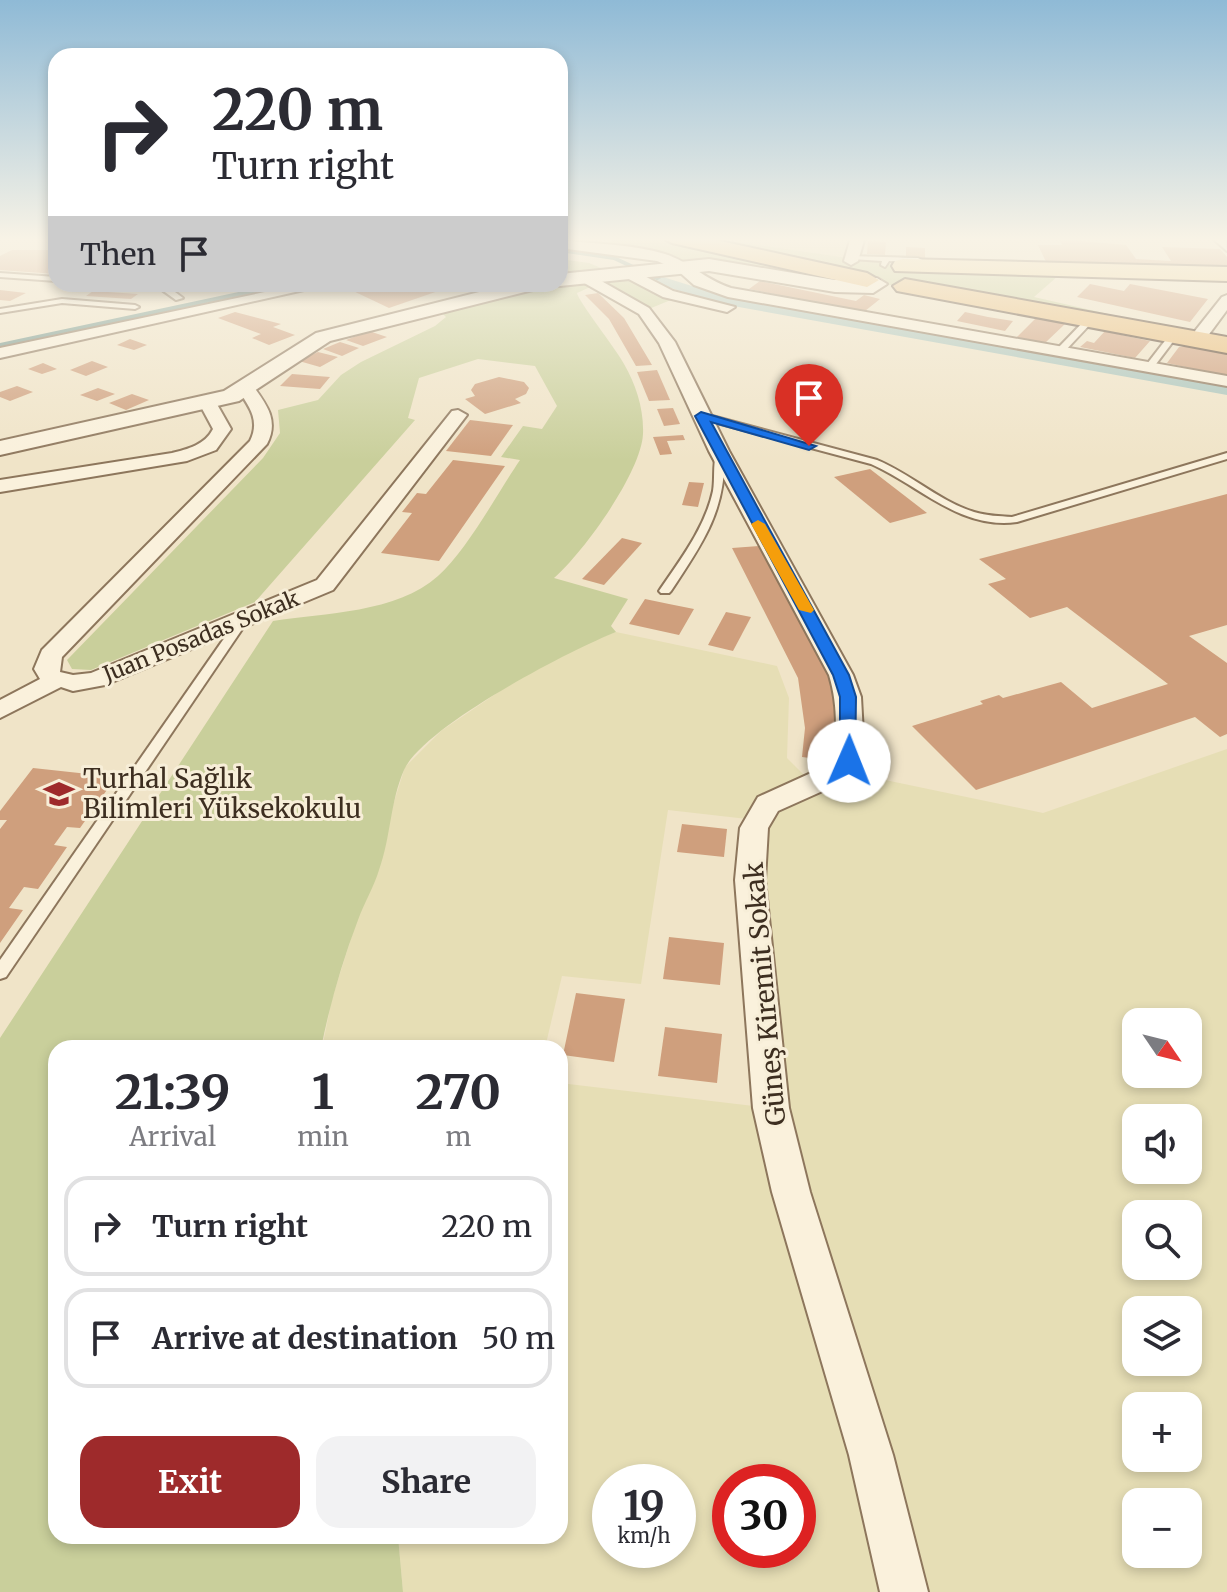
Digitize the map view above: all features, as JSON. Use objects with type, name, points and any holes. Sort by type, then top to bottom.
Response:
[{"type":"highway","points":[[1058,311],[1174,335],[1216,336]]},
{"type":"highway","points":[[1091,311],[1216,336]]},
{"type":"street","points":[[0,336],[115,311]]},
{"type":"street","points":[[0,353],[196,311]]},
{"type":"street","points":[[0,448],[208,403],[247,390],[292,352],[323,337],[425,311]]},
{"type":"street","name":"Güneş Kiremit Sokak","points":[[642,311],[655,322],[719,451],[831,654],[848,697],[850,734],[846,766],[835,775],[768,804],[762,811],[754,828],[750,880],[771,1108],[791,1192],[871,1455],[904,1592]]},
{"type":"street","points":[[750,311],[1227,399]]},
{"type":"street","points":[[839,311],[1227,381]]},
{"type":"street","points":[[1216,336],[1224,311]]},
{"type":"street","points":[[1216,336],[1227,329]]},
{"type":"street","points":[[0,710],[56,680],[46,669],[51,655],[258,444],[265,434],[266,418],[247,390]]},
{"type":"street","points":[[0,486],[173,459],[198,451],[221,435],[222,429],[208,403]]},
{"type":"street","name":"Juan Posadas Sokak","points":[[56,680],[73,683],[96,680],[325,585],[458,415]]},
{"type":"lane","points":[[1061,350],[1091,319]]},
{"type":"lane","points":[[1150,366],[1174,335]]},
{"type":"lane","points":[[701,416],[873,462],[905,477],[964,515],[995,521],[1013,520],[1227,456]]},
{"type":"lane","points":[[665,591],[709,521],[721,483],[719,451]]},
{"type":"lane","points":[[0,973],[243,619]]},
{"type":"shaded area","points":[[616,632],[777,666],[789,698],[787,758],[813,784],[842,771],[1043,813],[1227,749],[1227,1592],[403,1592],[399,1544],[568,1544],[568,1084],[771,1108],[756,820],[668,810],[641,984],[562,976],[547,1040],[324,1040],[332,999],[405,767],[441,731],[512,683],[584,644]]},
{"type":"green space","points":[[440,311],[588,311],[620,357],[641,406],[643,434],[640,450],[609,511],[554,578],[628,599],[611,626],[616,632],[500,691],[439,732],[417,752],[404,770],[383,858],[347,952],[323,1040],[48,1040],[48,1544],[399,1544],[403,1592],[0,1592],[0,1038],[273,621],[359,609],[402,598],[438,576],[460,552],[520,460],[501,457],[523,426],[542,429],[557,406],[535,366],[478,359],[419,378],[408,418],[415,420],[255,602],[91,670],[72,669],[67,660],[263,458],[280,433],[278,410],[318,400],[341,375],[361,362],[435,326],[446,317]]},
{"type":"green space","points":[[1045,311],[1096,311],[1117,316],[1110,323]]},
{"type":"building","points":[[601,311],[617,311],[624,318],[652,365],[636,366]]},
{"type":"building","points":[[1142,311],[1198,311],[1190,322]]},
{"type":"building","points":[[235,312],[281,324],[273,327],[295,335],[269,345],[252,338],[261,334],[218,318]]},
{"type":"building","points":[[965,312],[1013,321],[1005,331],[957,321]]},
{"type":"building","points":[[1037,317],[1066,323],[1045,343],[1017,337]]},
{"type":"building","points":[[369,331],[387,337],[363,346],[346,340]]},
{"type":"building","points":[[1105,331],[1150,341],[1135,358],[1080,347],[1087,341],[1094,343]]},
{"type":"building","points":[[130,339],[147,345],[134,350],[117,345]]},
{"type":"building","points":[[340,342],[359,348],[342,356],[323,349]]},
{"type":"building","points":[[1192,346],[1227,353],[1227,376],[1167,363],[1179,347]]},
{"type":"building","points":[[318,352],[338,357],[320,367],[299,361]]},
{"type":"building","points":[[92,361],[108,367],[86,376],[70,370]]},
{"type":"building","points":[[43,363],[57,369],[42,374],[28,369]]},
{"type":"building","points":[[657,370],[670,400],[649,401],[637,372]]},
{"type":"building","points":[[292,374],[330,377],[320,389],[280,386]]},
{"type":"building","points":[[499,377],[524,382],[529,388],[526,394],[515,399],[521,403],[485,414],[465,399],[475,396],[471,390],[475,384]]},
{"type":"building","points":[[17,386],[33,392],[10,401],[0,397],[0,392]]},
{"type":"building","points":[[98,388],[115,394],[97,401],[80,395]]},
{"type":"building","points":[[132,394],[149,400],[126,410],[109,403]]},
{"type":"building","points":[[673,408],[680,424],[664,426],[657,409]]},
{"type":"building","points":[[470,420],[513,425],[491,456],[446,451]]},
{"type":"building","points":[[683,435],[685,440],[667,441],[672,454],[660,455],[653,437]]},
{"type":"building","points":[[453,460],[505,466],[439,561],[381,553],[412,513],[402,512],[417,493],[426,494]]},
{"type":"building","points":[[870,469],[927,513],[890,523],[834,477]]},
{"type":"building","points":[[689,482],[704,483],[698,507],[682,505]]},
{"type":"building","points":[[1227,494],[1227,625],[1189,636],[1227,663],[1227,734],[1220,737],[1195,717],[976,790],[912,726],[983,704],[980,701],[999,695],[1003,698],[1061,682],[1092,708],[1168,684],[1067,607],[1030,618],[988,584],[1006,579],[979,559]]},
{"type":"building","points":[[622,538],[642,543],[604,585],[582,579]]},
{"type":"building","points":[[759,546],[829,677],[835,698],[834,761],[802,757],[805,728],[798,678],[732,548]]},
{"type":"building","points":[[645,599],[694,609],[679,635],[629,624]]},
{"type":"building","points":[[726,612],[751,617],[733,651],[708,645]]},
{"type":"building","points":[[33,768],[116,777],[80,828],[67,827],[54,845],[67,847],[38,889],[24,887],[9,908],[23,910],[0,943],[0,829],[7,820],[0,820],[0,811]]},
{"type":"building","points":[[682,824],[727,829],[724,857],[677,852]]},
{"type":"building","points":[[669,937],[724,943],[720,985],[663,979]]},
{"type":"building","points":[[576,993],[625,999],[614,1062],[568,1056],[566,1040]]},
{"type":"building","points":[[665,1027],[722,1034],[717,1083],[658,1076]]},
{"type":"waterway","points":[[0,345],[158,311]]},
{"type":"waterway","points":[[785,311],[1227,390]]},
{"type":"slow traffic","points":[[758,524],[806,610]]},
{"type":"place","name":"Turhal Sağlık Bilimleri Yüksekokulu","points":[[59,794]]},
{"type":"route","points":[[809,446],[701,416],[841,675],[848,697],[849,761]]}]
